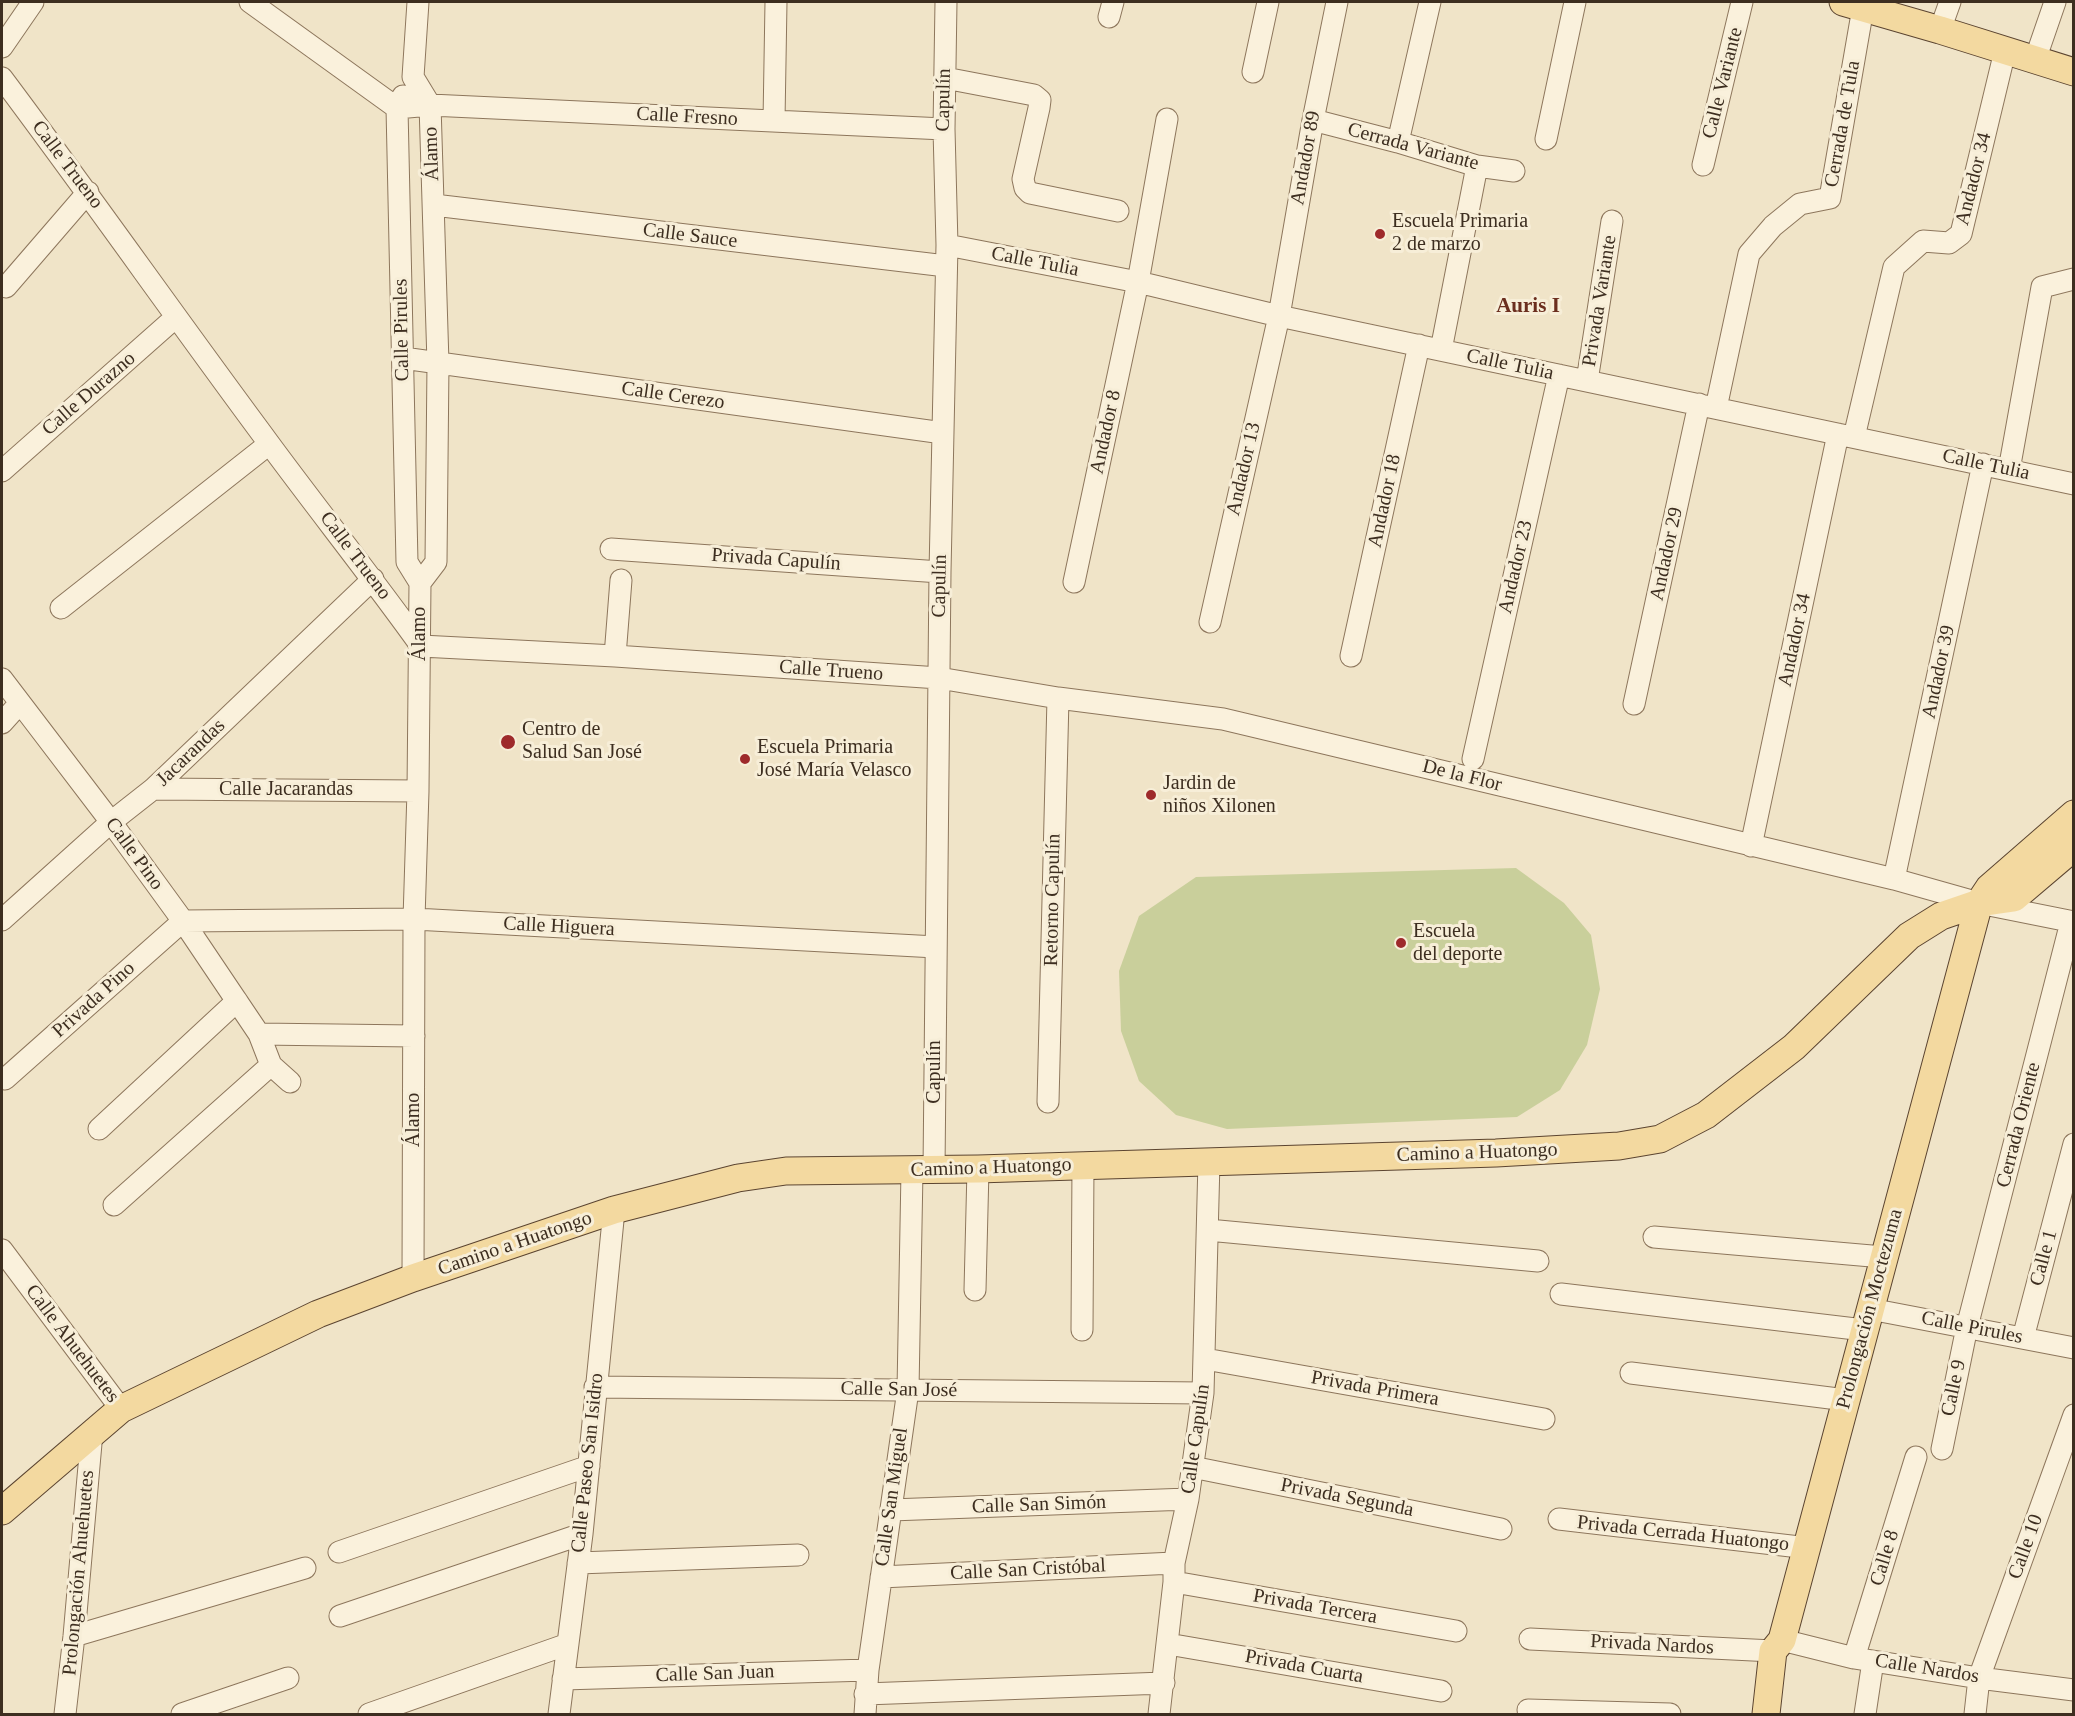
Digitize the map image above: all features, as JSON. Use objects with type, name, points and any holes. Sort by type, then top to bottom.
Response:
[{"type":"main road","points":[[1862,5],[2073,72]]},
{"type":"main road","name":"Prolongación Moctezuma","points":[[1766,1714],[1777,1646],[1808,1548],[1883,1257],[1979,903],[1989,888],[2073,814]]},
{"type":"main road","points":[[1979,903],[2014,898],[2073,847]]},
{"type":"main road","name":"Camino a Huatongo","points":[[2,1511],[121,1409],[318,1314],[414,1278],[614,1210],[738,1178],[786,1171],[978,1169],[1496,1153],[1618,1146],[1660,1139],[1706,1115],[1794,1047],[1909,936],[1941,916],[1979,903]]},
{"type":"street","points":[[2,47],[33,2]]},
{"type":"street","points":[[250,2],[397,108]]},
{"type":"street","points":[[412,77],[418,2]]},
{"type":"street","points":[[774,121],[776,2]]},
{"type":"street","name":"Capulín","points":[[923,1170],[936,947],[940,572],[947,245],[944,129],[946,2]]},
{"type":"street","points":[[1252,72],[1268,2]]},
{"type":"street","name":"Andador 89","points":[[1279,316],[1313,120],[1337,2]]},
{"type":"street","points":[[1398,142],[1430,2]]},
{"type":"street","points":[[1546,140],[1575,2]]},
{"type":"street","name":"Calle Variante","points":[[1703,165],[1742,2]]},
{"type":"street","points":[[1940,30],[1950,2]]},
{"type":"street","points":[[2035,60],[2055,2]]},
{"type":"street","name":"Cerrada de Tula","points":[[1708,406],[1749,254],[1773,225],[1800,204],[1830,198],[1862,5]]},
{"type":"street","name":"Andador 34","points":[[1751,846],[1846,435],[1894,267],[1923,241],[1949,243],[1961,234],[2005,51]]},
{"type":"street","name":"Calle Pirules","points":[[412,77],[397,108],[407,562],[420,583]]},
{"type":"street","name":"Álamo","points":[[412,77],[430,105],[438,363],[436,562],[420,583],[421,646],[414,919],[414,1278]]},
{"type":"street","name":"Calle Trueno","points":[[2,78],[88,192],[269,444],[373,579],[421,646],[615,656],[939,678]]},
{"type":"street","points":[[945,78],[1034,95],[1040,100],[1023,179],[1025,188],[1030,193],[1118,211]]},
{"type":"street","name":"Calle Fresno","points":[[397,108],[430,105],[944,129]]},
{"type":"street","name":"Andador 8","points":[[1074,582],[1138,282],[1167,119]]},
{"type":"street","name":"Cerrada Variante","points":[[1313,120],[1477,166],[1514,171]]},
{"type":"street","points":[[1441,350],[1477,166]]},
{"type":"street","points":[[6,287],[88,192]]},
{"type":"street","name":"Calle Sauce","points":[[434,206],[946,266]]},
{"type":"street","name":"Privada Variante","points":[[1587,381],[1612,221]]},
{"type":"street","name":"Calle Tulia","points":[[947,245],[1138,282],[1279,316],[2073,484]]},
{"type":"street","points":[[2009,470],[2042,287],[2073,279]]},
{"type":"street","name":"Andador 13","points":[[1210,622],[1279,316]]},
{"type":"street","name":"Calle Durazno","points":[[3,465],[176,317]]},
{"type":"street","name":"Andador 18","points":[[1351,656],[1419,345]]},
{"type":"street","name":"Calle Cerezo","points":[[403,358],[943,433]]},
{"type":"street","name":"Andador 23","points":[[1473,759],[1559,375]]},
{"type":"street","name":"Andador 29","points":[[1634,704],[1708,406]]},
{"type":"street","points":[[61,608],[269,444]]},
{"type":"street","name":"Andador 39","points":[[1894,879],[1983,464]]},
{"type":"street","name":"Privada Capulín","points":[[611,549],[940,572]]},
{"type":"street","name":"Jacarandas","points":[[3,915],[153,789],[373,579]]},
{"type":"street","points":[[615,656],[621,580]]},
{"type":"street","name":"De la Flor","points":[[939,678],[1058,698],[1223,719],[1894,879],[1979,903],[2072,922]]},
{"type":"street","name":"Calle Pino","points":[[2,679],[183,921],[259,1034],[271,1065],[290,1082]]},
{"type":"street","name":"Retorno Capulín","points":[[1048,1102],[1058,698]]},
{"type":"street","points":[[2,723],[20,703]]},
{"type":"street","name":"Calle Jacarandas","points":[[153,789],[418,791]]},
{"type":"street","name":"Calle Higuera","points":[[183,921],[414,919],[936,947]]},
{"type":"street","name":"Privada Pino","points":[[5,1079],[183,921]]},
{"type":"street","name":"Cerrada Oriente","points":[[1967,1328],[2072,922]]},
{"type":"street","points":[[99,1129],[237,1001]]},
{"type":"street","points":[[259,1034],[414,1036]]},
{"type":"street","points":[[114,1205],[271,1065]]},
{"type":"street","name":"Calle 1","points":[[2023,1338],[2073,1144]]},
{"type":"street","name":"Calle Capulín","points":[[1159,1714],[1174,1573],[1188,1499],[1203,1393],[1209,1161]]},
{"type":"street","points":[[1082,1330],[1083,1164]]},
{"type":"street","points":[[975,1290],[978,1169]]},
{"type":"street","name":"Calle San Miguel","points":[[865,1704],[908,1390],[923,1170]]},
{"type":"street","name":"Calle Paseo San Isidro","points":[[559,1714],[582,1534],[614,1210]]},
{"type":"street","points":[[1208,1230],[1539,1262]]},
{"type":"street","points":[[1654,1237],[1883,1257]]},
{"type":"street","name":"Calle Ahuehuetes","points":[[2,1250],[121,1409]]},
{"type":"street","name":"Calle Pirules","points":[[1561,1294],[1967,1328],[2073,1348]]},
{"type":"street","name":"Calle 9","points":[[1942,1449],[1967,1328]]},
{"type":"street","name":"Privada Primera","points":[[1205,1359],[1544,1419]]},
{"type":"street","points":[[1631,1373],[1846,1400]]},
{"type":"street","name":"Calle San José","points":[[595,1387],[1203,1393]]},
{"type":"street","name":"Calle 10","points":[[1975,1714],[1979,1678],[2073,1415]]},
{"type":"street","name":"Prolongación Ahuehuetes","points":[[65,1714],[75,1636],[92,1432]]},
{"type":"street","name":"Calle 8","points":[[1865,1714],[1863,1659],[1916,1457]]},
{"type":"street","points":[[339,1551],[589,1466]]},
{"type":"street","name":"Privada Segunda","points":[[1192,1467],[1501,1528]]},
{"type":"street","name":"Calle San Simón","points":[[891,1510],[1188,1499]]},
{"type":"street","name":"Privada Cerrada Huatongo","points":[[1559,1520],[1808,1548]]},
{"type":"street","points":[[340,1616],[582,1534]]},
{"type":"street","points":[[578,1563],[798,1555]]},
{"type":"street","points":[[75,1636],[305,1568]]},
{"type":"street","name":"Calle San Cristóbal","points":[[881,1577],[1174,1573]]},
{"type":"street","name":"Privada Tercera","points":[[1174,1573],[1456,1631]]},
{"type":"street","name":"Privada Nardos","points":[[1530,1640],[1777,1646]]},
{"type":"street","points":[[369,1714],[568,1644]]},
{"type":"street","name":"Privada Cuarta","points":[[1168,1644],[1441,1691]]},
{"type":"street","name":"Calle Nardos","points":[[1777,1646],[1979,1678],[2073,1690]]},
{"type":"street","name":"Calle San Juan","points":[[563,1679],[868,1670]]},
{"type":"street","points":[[182,1714],[288,1678]]},
{"type":"street","points":[[865,1704],[1164,1683]]},
{"type":"street","points":[[1528,1710],[1670,1714]]},
{"type":"green space","points":[[1516,868],[1564,903],[1591,935],[1600,989],[1587,1045],[1560,1090],[1517,1117],[1227,1129],[1176,1115],[1139,1081],[1121,1031],[1119,971],[1139,916],[1196,877]]},
{"type":"place","name":"Escuela Primaria 2 de marzo","points":[[1380,234]]},
{"type":"place","name":"Centro de Salud San José","points":[[508,742]]},
{"type":"place","name":"Escuela Primaria José María Velasco","points":[[745,759]]},
{"type":"place","name":"Jardin de niños Xilonen","points":[[1151,795]]},
{"type":"place","name":"Escuela del deporte","points":[[1401,943]]},
{"type":"district","name":"Auris I","points":[[1528,307]]}]
